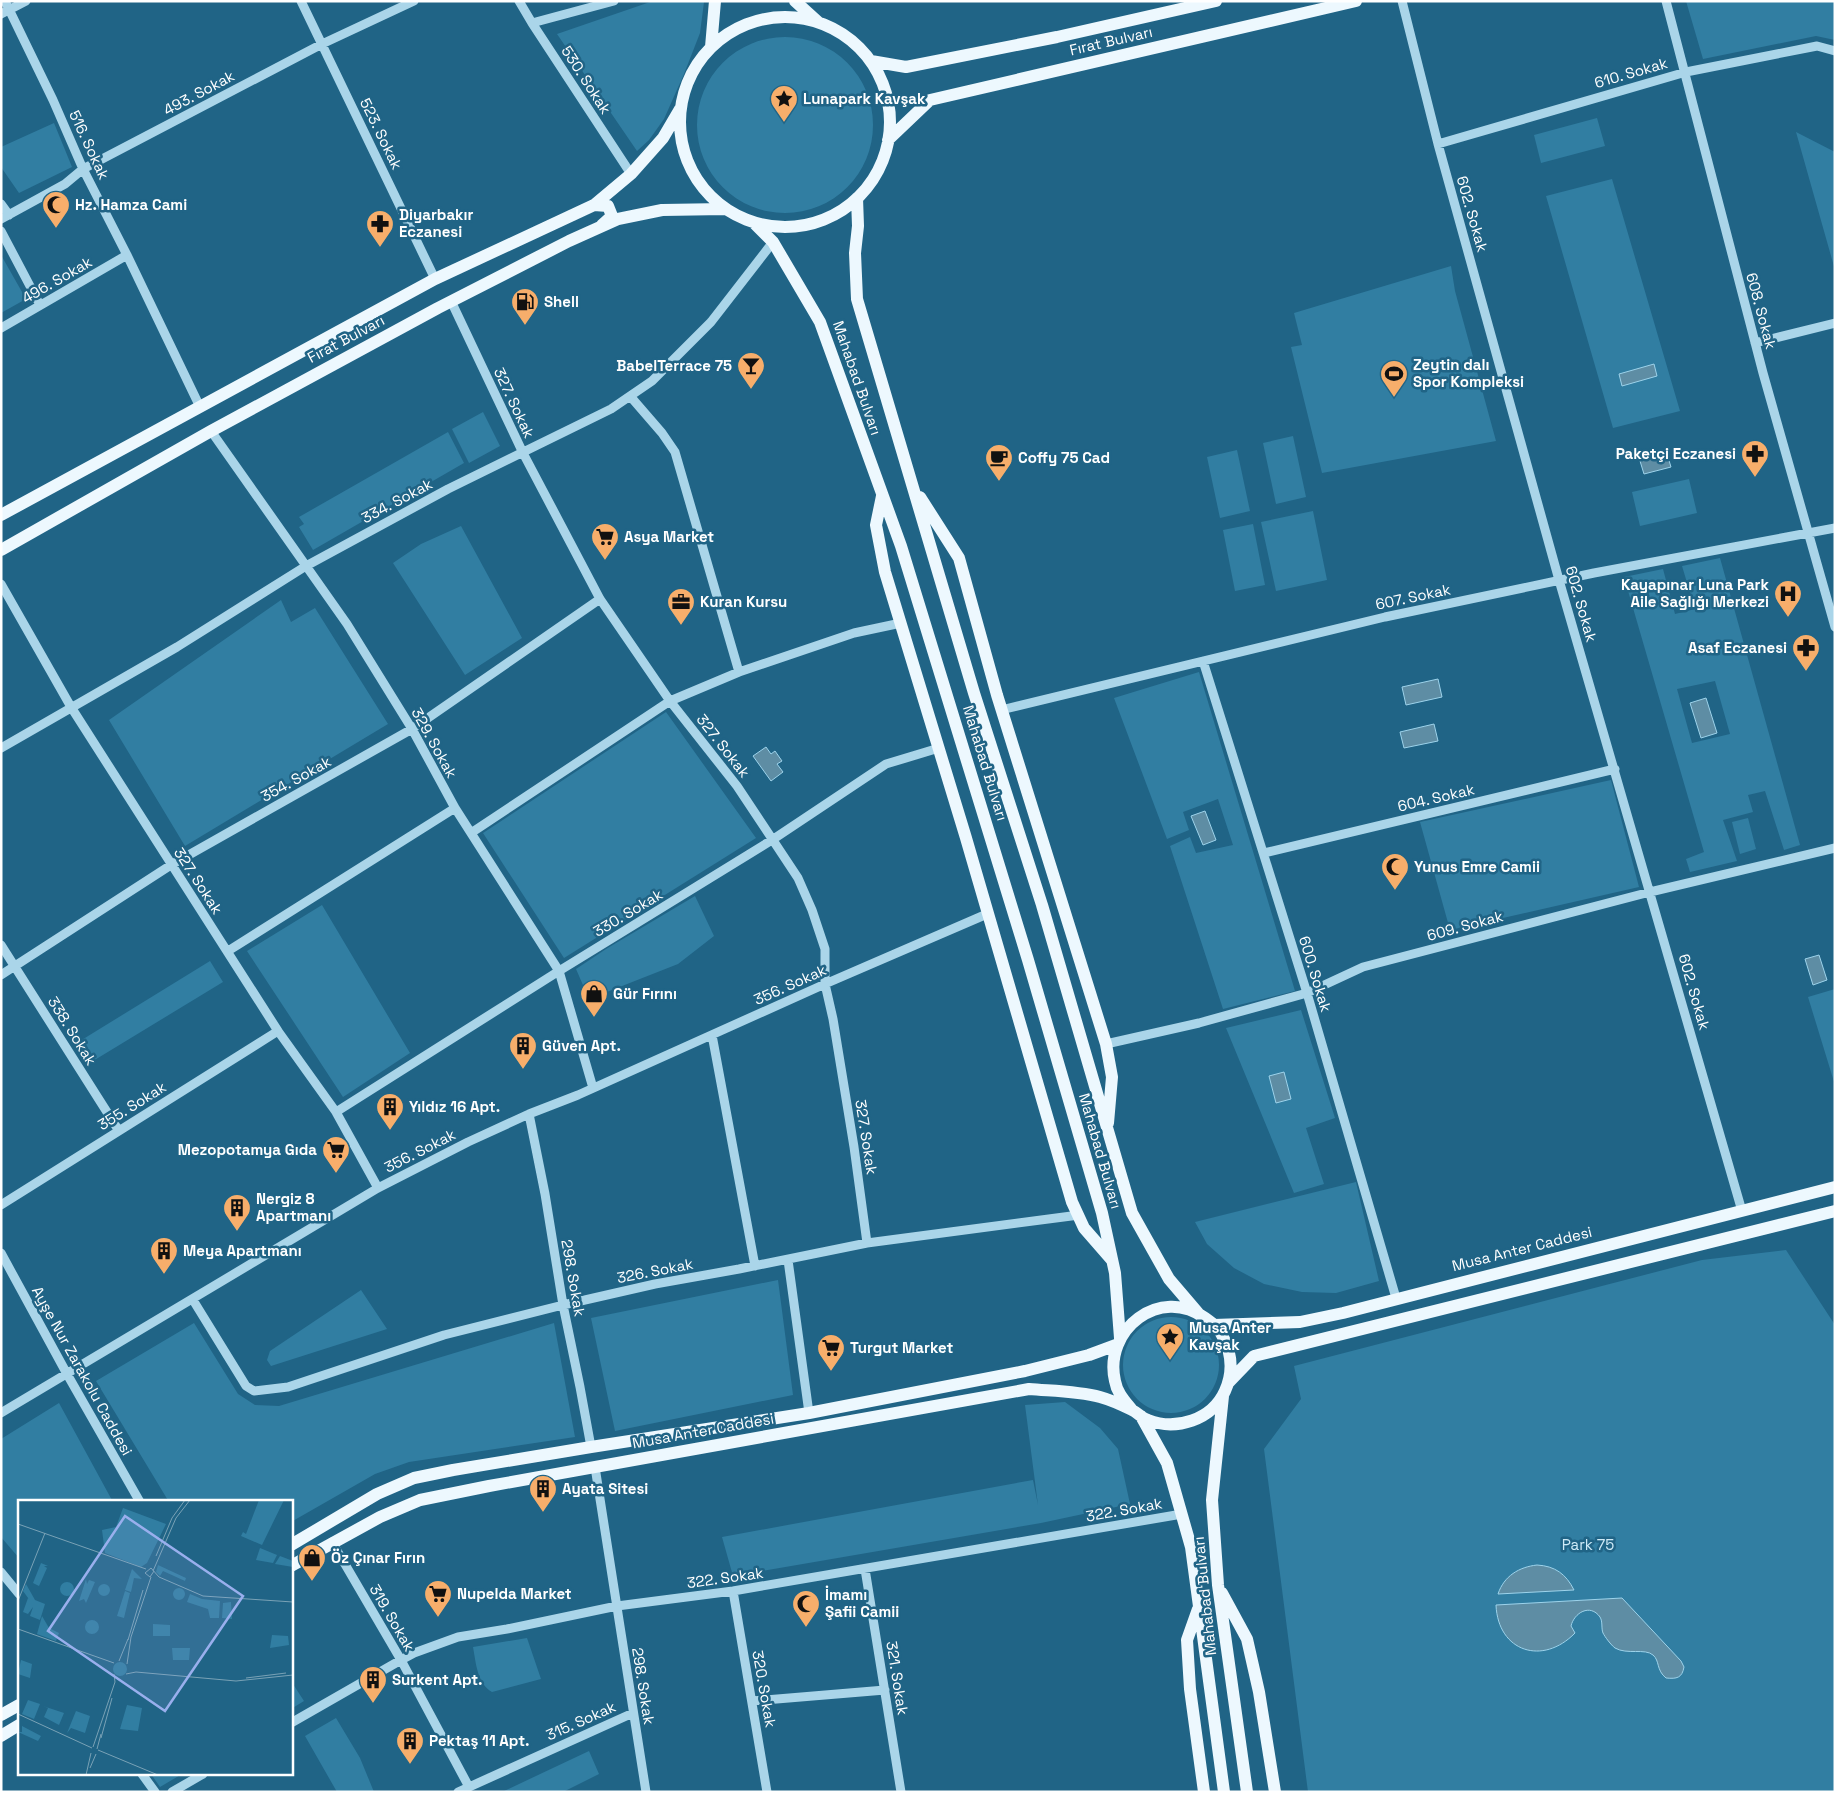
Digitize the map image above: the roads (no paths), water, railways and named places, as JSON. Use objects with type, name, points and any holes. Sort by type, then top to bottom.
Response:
[{"type":"main road","points":[[711,47],[715,1]]},
{"type":"main road","points":[[795,1],[818,22]]},
{"type":"main road","name":"Fırat Bulvarı","points":[[871,61],[906,67],[1057,37],[1216,1]]},
{"type":"main road","name":"Fırat Bulvarı","points":[[888,140],[930,100],[1356,1]]},
{"type":"main road","points":[[790,17],[818,22],[838,31],[856,44],[871,61],[884,85],[890,112],[888,140],[884,156],[878,171],[868,185],[857,198],[835,214],[808,224],[780,227],[753,222],[725,208],[703,188],[684,155],[680,132],[680,109],[686,86],[696,65],[711,47],[734,30],[761,20],[790,17]]},
{"type":"main road","name":"Fırat Bulvarı","points":[[1,515],[435,279],[594,205],[631,174],[663,138],[680,109]]},
{"type":"main road","name":"Mahabad Bulvarı","points":[[857,198],[858,226],[855,253],[857,299],[974,693],[1045,914],[1132,1213],[1169,1278],[1198,1313]]},
{"type":"main road","points":[[594,205],[608,206],[611,211],[612,216],[601,226]]},
{"type":"main road","name":"Fırat Bulvarı","points":[[1,550],[210,431],[452,301],[601,226],[618,219],[662,210],[725,208]]},
{"type":"main road","name":"Mahabad Bulvarı","points":[[753,222],[773,242],[820,322],[900,546],[1028,960],[1102,1213],[1113,1261],[1118,1342]]},
{"type":"main road","points":[[911,484],[959,558],[1001,710],[1106,1044],[1112,1077],[1108,1133]]},
{"type":"main road","points":[[882,496],[876,525],[885,572],[939,748],[1072,1202],[1084,1228],[1113,1261]]},
{"type":"main road","name":"Musa Anter Caddesi","points":[[1214,1325],[1300,1322],[1343,1313],[1835,1187]]},
{"type":"main road","points":[[1229,1382],[1231,1367],[1229,1352],[1221,1333],[1198,1313],[1180,1307],[1160,1308],[1141,1315],[1126,1328],[1118,1342],[1113,1368],[1115,1383],[1121,1397],[1147,1420],[1163,1424],[1181,1424],[1197,1419],[1212,1410],[1229,1382],[1254,1356],[1835,1211]]},
{"type":"main road","name":"Musa Anter Caddesi","points":[[292,1544],[377,1494],[414,1478],[591,1446],[810,1413],[1025,1371],[1089,1355],[1118,1342]]},
{"type":"main road","name":"Musa Anter Caddesi","points":[[292,1565],[380,1517],[420,1500],[595,1467],[1029,1389],[1099,1397],[1137,1413]]},
{"type":"main road","name":"Mahabad Bulvarı","points":[[1222,1396],[1212,1500],[1218,1585],[1247,1792]]},
{"type":"main road","name":"Mahabad Bulvarı","points":[[1137,1413],[1167,1463],[1190,1547],[1224,1792]]},
{"type":"main road","points":[[1218,1585],[1247,1639],[1259,1692],[1274,1792]]},
{"type":"main road","points":[[1199,1606],[1187,1640],[1190,1689],[1204,1792]]},
{"type":"main road","points":[[1,1715],[18,1706]]},
{"type":"main road","points":[[1,1736],[18,1726]]},
{"type":"street","points":[[5,8],[26,1]]},
{"type":"street","name":"523. Sokak","points":[[301,1],[435,279]]},
{"type":"street","name":"493. Sokak","points":[[5,217],[66,184],[82,169],[322,44],[414,1]]},
{"type":"street","name":"530. Sokak","points":[[519,1],[631,174]]},
{"type":"street","points":[[532,23],[614,1]]},
{"type":"street","name":"602. Sokak","points":[[1402,1],[1438,144],[1559,580],[1742,1211]]},
{"type":"street","name":"608. Sokak","points":[[1666,1],[1755,343],[1835,627]]},
{"type":"street","name":"516. Sokak","points":[[5,8],[53,100],[82,169],[127,255],[200,407]]},
{"type":"street","name":"610. Sokak","points":[[1438,144],[1686,72],[1817,46],[1835,51]]},
{"type":"street","points":[[1,204],[5,217]]},
{"type":"street","points":[[1,231],[40,305]]},
{"type":"street","name":"334. Sokak","points":[[1,748],[176,647],[306,566],[448,489],[611,409],[652,382],[711,322],[773,242]]},
{"type":"street","name":"496. Sokak","points":[[1,328],[127,255]]},
{"type":"street","name":"327. Sokak","points":[[452,301],[523,453],[600,600],[670,701],[737,786],[798,878],[812,910],[825,949],[825,984],[833,1019],[868,1243]]},
{"type":"street","points":[[1755,343],[1835,323]]},
{"type":"street","points":[[630,396],[662,433],[675,452],[739,672]]},
{"type":"street","name":"329. Sokak","points":[[210,431],[347,624],[412,729],[455,808],[559,971],[593,1088]]},
{"type":"street","name":"607. Sokak","points":[[1001,710],[1385,617],[1559,580],[1835,528]]},
{"type":"street","name":"327. Sokak","points":[[1,584],[72,707],[278,1031],[336,1112],[378,1188]]},
{"type":"street","name":"354. Sokak","points":[[1,975],[171,865],[412,729],[600,600]]},
{"type":"street","points":[[471,832],[670,701],[739,672],[854,633],[901,623]]},
{"type":"street","name":"600. Sokak","points":[[1203,660],[1307,993],[1396,1298]]},
{"type":"street","name":"330. Sokak","points":[[336,1112],[559,971],[772,840],[886,764],[939,748]]},
{"type":"street","name":"604. Sokak","points":[[1264,853],[1615,770]]},
{"type":"street","points":[[228,951],[455,808]]},
{"type":"street","name":"609. Sokak","points":[[1106,1044],[1199,1023],[1307,993],[1363,967],[1650,892],[1835,848]]},
{"type":"street","name":"356. Sokak","points":[[1,1413],[378,1188],[468,1142],[987,914]]},
{"type":"street","name":"338. Sokak","points":[[1,945],[119,1131]]},
{"type":"street","name":"355. Sokak","points":[[1,1205],[278,1031]]},
{"type":"street","points":[[712,1035],[755,1266]]},
{"type":"street","name":"298. Sokak","points":[[529,1114],[545,1194],[562,1304],[591,1446]]},
{"type":"street","name":"326. Sokak","points":[[193,1300],[246,1386],[254,1391],[288,1387],[444,1335],[562,1304],[655,1284],[788,1260],[868,1243],[1078,1216]]},
{"type":"street","name":"Ayşe Nur Zarakolu Caddesi","points":[[1,1253],[66,1374],[139,1500]]},
{"type":"street","points":[[788,1260],[810,1413]]},
{"type":"street","name":"298. Sokak","points":[[595,1467],[646,1792]]},
{"type":"street","name":"322. Sokak","points":[[292,1722],[400,1660],[458,1637],[507,1630],[617,1606],[733,1591],[1182,1514]]},
{"type":"street","name":"319. Sokak","points":[[332,1542],[400,1660],[469,1787]]},
{"type":"street","name":"321. Sokak","points":[[865,1569],[901,1792]]},
{"type":"street","points":[[1,1572],[18,1593]]},
{"type":"street","name":"320. Sokak","points":[[733,1591],[767,1792]]},
{"type":"street","points":[[752,1701],[885,1690]]},
{"type":"street","name":"315. Sokak","points":[[458,1792],[633,1713]]},
{"type":"street","points":[[143,1776],[154,1792]]},
{"type":"street","points":[[172,1792],[200,1776]]},
{"type":"place","name":"Lunapark Kavşak","points":[[784,123]]},
{"type":"place","name":"Hz. Hamza Cami","points":[[56,229]]},
{"type":"place","name":"Diyarbakır Eczanesi","points":[[380,248]]},
{"type":"place","name":"Shell","points":[[525,326]]},
{"type":"place","name":"BabelTerrace 75","points":[[751,390]]},
{"type":"place","name":"Zeytin dalı Spor Kompleksi","points":[[1394,398]]},
{"type":"place","name":"Paketçi Eczanesi","points":[[1755,478]]},
{"type":"place","name":"Coffy 75 Cad","points":[[999,482]]},
{"type":"place","name":"Asya Market","points":[[605,561]]},
{"type":"place","name":"Kayapınar Luna Park Aile Sağlığı Merkezi","points":[[1788,618]]},
{"type":"place","name":"Kuran Kursu","points":[[681,626]]},
{"type":"place","name":"Asaf Eczanesi","points":[[1806,672]]},
{"type":"place","name":"Yunus Emre Camii","points":[[1395,891]]},
{"type":"place","name":"Gür Fırını","points":[[594,1018]]},
{"type":"place","name":"Güven Apt.","points":[[523,1070]]},
{"type":"place","name":"Yıldız 16 Apt.","points":[[390,1131]]},
{"type":"place","name":"Mezopotamya Gıda","points":[[336,1174]]},
{"type":"place","name":"Nergiz 8 Apartmanı","points":[[237,1232]]},
{"type":"place","name":"Meya Apartmanı","points":[[164,1275]]},
{"type":"place","name":"Musa Anter Kavşak","points":[[1170,1361]]},
{"type":"place","name":"Turgut Market","points":[[831,1372]]},
{"type":"place","name":"Ayata Sitesi","points":[[543,1513]]},
{"type":"place","name":"Öz Çınar Fırın","points":[[312,1582]]},
{"type":"place","name":"Nupelda Market","points":[[438,1618]]},
{"type":"place","name":"İmamı Şafii Camii","points":[[806,1628]]},
{"type":"place","name":"Surkent Apt.","points":[[373,1704]]},
{"type":"place","name":"Pektaş 11 Apt.","points":[[410,1765]]},
{"type":"park label","name":"Park 75","points":[[1588,1545]]}]
